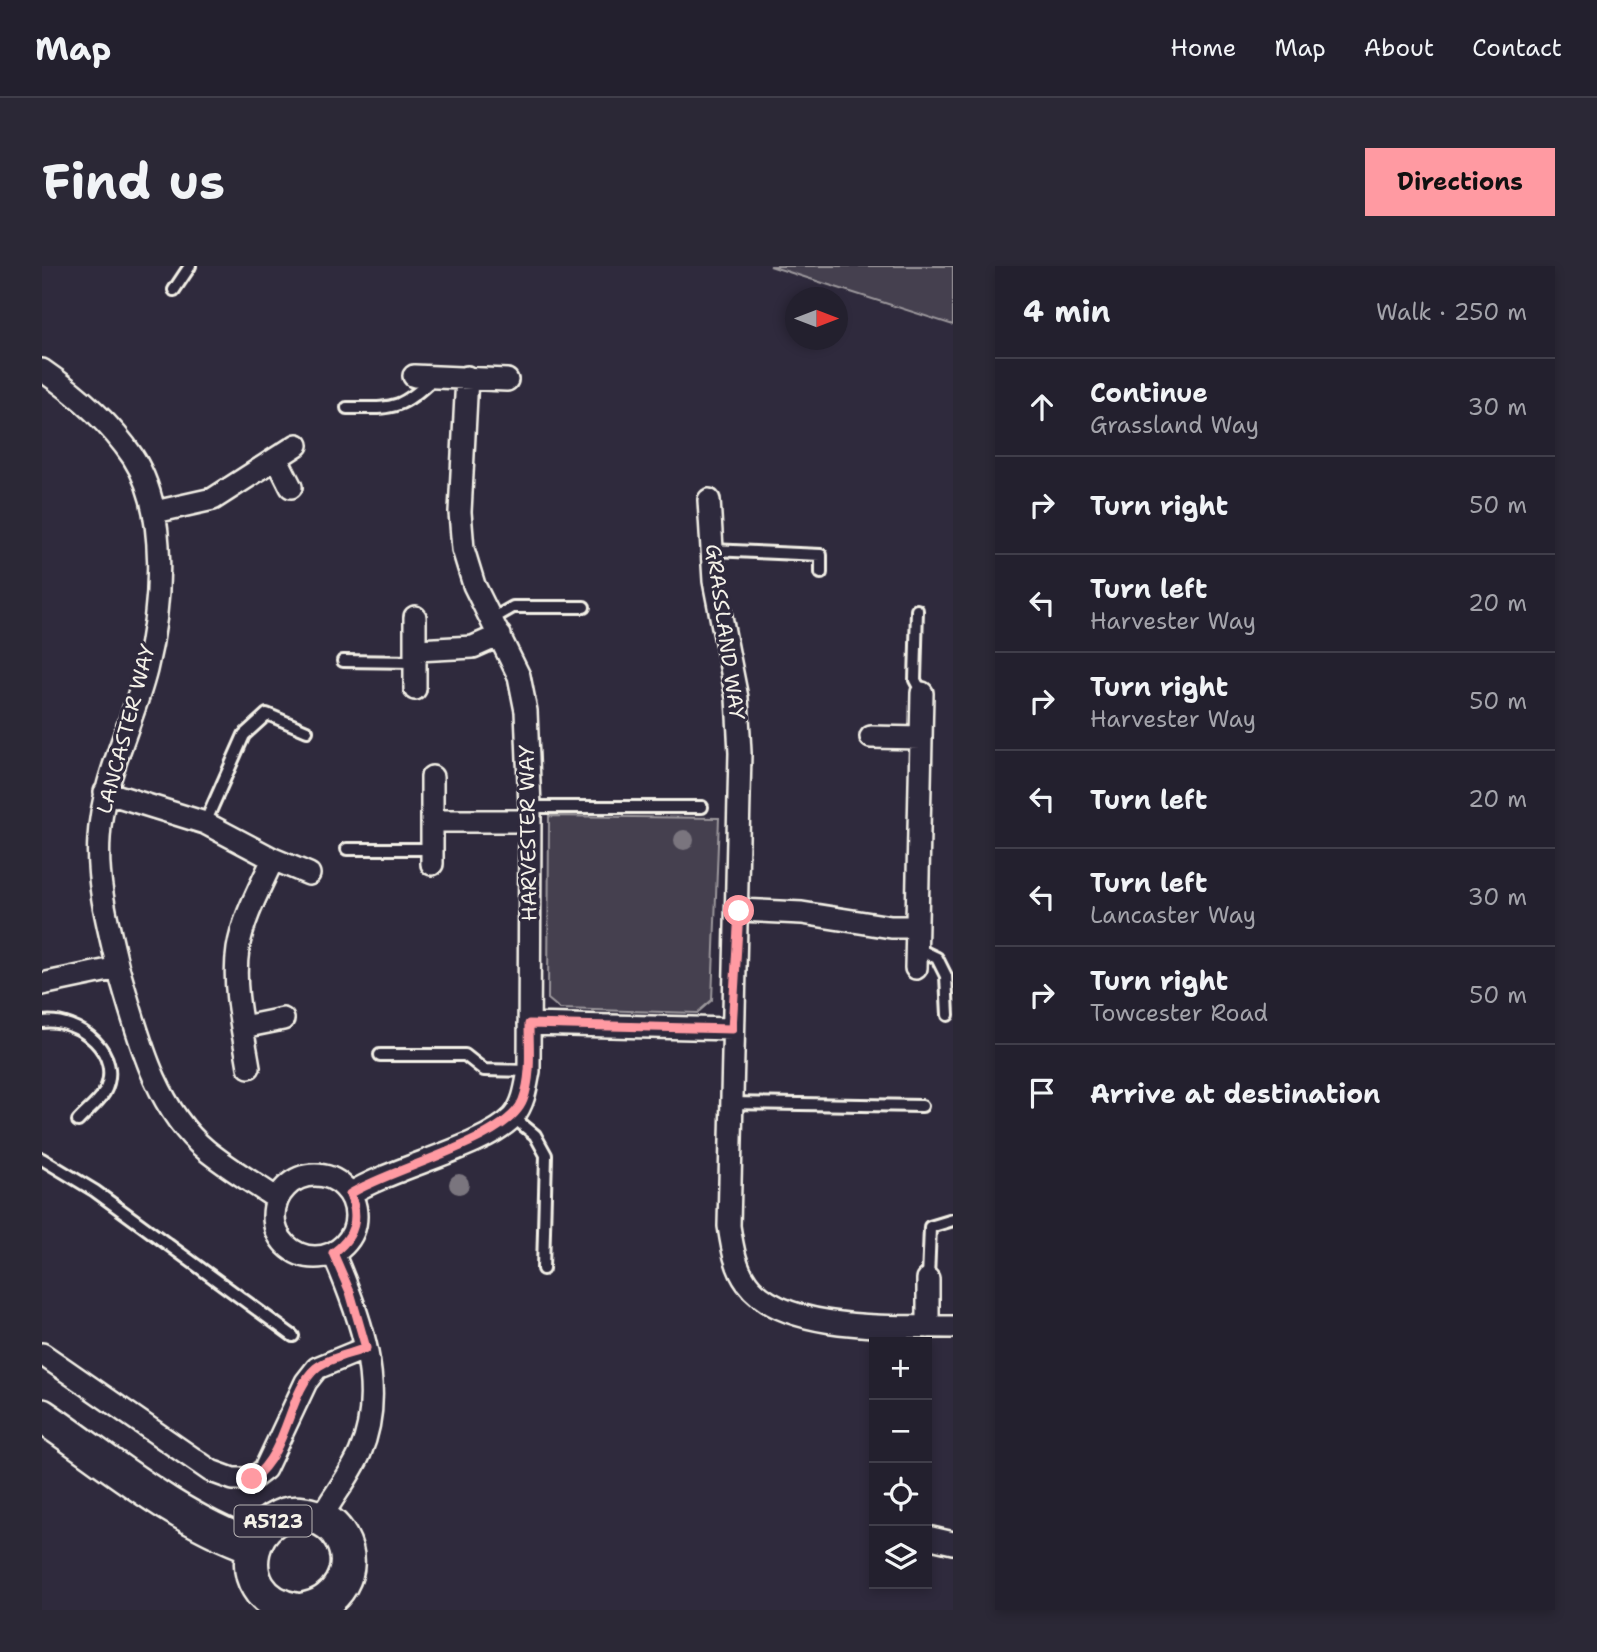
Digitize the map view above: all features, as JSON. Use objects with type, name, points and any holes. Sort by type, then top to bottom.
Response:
[{"type":"main road","name":"A5123","points":[[42,1416],[178,1510],[222,1535],[253,1546]]},
{"type":"main road","name":"A5123","points":[[295,1513],[321,1518],[337,1532],[346,1551],[348,1601],[291,1609],[258,1589],[252,1575],[253,1546],[260,1532],[282,1516],[295,1513]]},
{"type":"street","name":"LANCASTER WAY","points":[[42,370],[69,389],[106,422],[135,460],[155,512],[159,577],[146,669],[105,792],[99,838],[102,890],[118,968],[157,1084],[184,1126],[205,1149],[277,1199]]},
{"type":"street","points":[[414,376],[506,380]]},
{"type":"street","name":"HARVESTER WAY","points":[[467,377],[460,512],[463,550],[474,585],[519,676],[526,711],[530,814],[529,1071],[523,1101],[513,1116]]},
{"type":"street","points":[[155,512],[213,499],[297,446]]},
{"type":"street","points":[[277,459],[291,487]]},
{"type":"street","name":"GRASSLAND WAY","points":[[709,500],[721,626],[737,698],[740,753],[739,911],[732,1029],[729,1226],[735,1260],[747,1283],[770,1304],[800,1315],[834,1322],[953,1327]]},
{"type":"street","points":[[415,617],[415,689]]},
{"type":"street","points":[[416,656],[473,647],[496,627]]},
{"type":"street","points":[[916,948],[922,693]]},
{"type":"street","points":[[871,737],[921,738]]},
{"type":"street","points":[[432,777],[432,856]]},
{"type":"street","points":[[105,792],[205,823],[273,859],[309,874]]},
{"type":"street","points":[[432,821],[530,814]]},
{"type":"street","points":[[249,1067],[236,973],[238,948],[246,917],[273,859]]},
{"type":"street","points":[[739,911],[802,913],[891,927],[916,948]]},
{"type":"street","points":[[42,984],[118,968]]},
{"type":"street","points":[[243,1027],[283,1019]]},
{"type":"street","points":[[529,1024],[732,1029]]},
{"type":"street","points":[[350,1194],[370,1181],[493,1132],[513,1116]]},
{"type":"street","points":[[312,1174],[327,1176],[340,1182],[350,1194],[355,1213],[352,1234],[333,1253],[319,1257],[305,1256],[292,1250],[275,1227],[277,1199],[285,1187],[297,1178],[312,1174]]},
{"type":"street","points":[[321,1518],[361,1451],[369,1414],[370,1378],[366,1348],[350,1292],[333,1253]]},
{"type":"street","points":[[928,1279],[928,1327]]},
{"type":"street","points":[[42,1354],[211,1471],[233,1479],[252,1479],[265,1469],[306,1382],[317,1368],[366,1348]]},
{"type":"street","points":[[932,1538],[953,1543]]},
{"type":"lane","points":[[174,290],[190,266]]},
{"type":"lane","points":[[347,408],[396,408],[412,399],[436,376]]},
{"type":"lane","points":[[712,551],[821,555],[821,573]]},
{"type":"lane","points":[[496,627],[513,607],[584,607]]},
{"type":"lane","points":[[917,610],[915,680],[922,693]]},
{"type":"lane","points":[[343,661],[416,656]]},
{"type":"lane","points":[[205,823],[244,735],[267,714],[307,731]]},
{"type":"lane","points":[[530,814],[702,807]]},
{"type":"lane","points":[[347,849],[432,856]]},
{"type":"lane","points":[[916,948],[937,958],[946,976],[948,1015]]},
{"type":"lane","points":[[42,1022],[69,1022],[89,1034],[103,1052],[108,1073],[104,1093],[78,1121]]},
{"type":"lane","points":[[380,1055],[465,1055],[484,1070],[529,1071]]},
{"type":"lane","points":[[731,1103],[922,1106]]},
{"type":"lane","points":[[513,1116],[535,1135],[546,1155],[543,1269]]},
{"type":"lane","points":[[42,1159],[95,1191],[293,1336]]},
{"type":"lane","points":[[928,1279],[930,1227],[953,1220]]},
{"type":"shaded area","points":[[770,266],[953,266],[953,325],[848,291],[848,287],[835,287]]},
{"type":"shaded area","points":[[549,816],[719,818],[712,1000],[697,1013],[560,1009],[548,999]]},
{"type":"route","points":[[252,1479],[265,1469],[306,1382],[317,1368],[366,1348],[350,1292],[333,1253],[344,1245],[352,1234],[356,1220],[355,1206],[350,1194],[370,1181],[493,1132],[513,1116],[523,1101],[529,1071],[529,1024],[732,1029],[739,911]]}]
